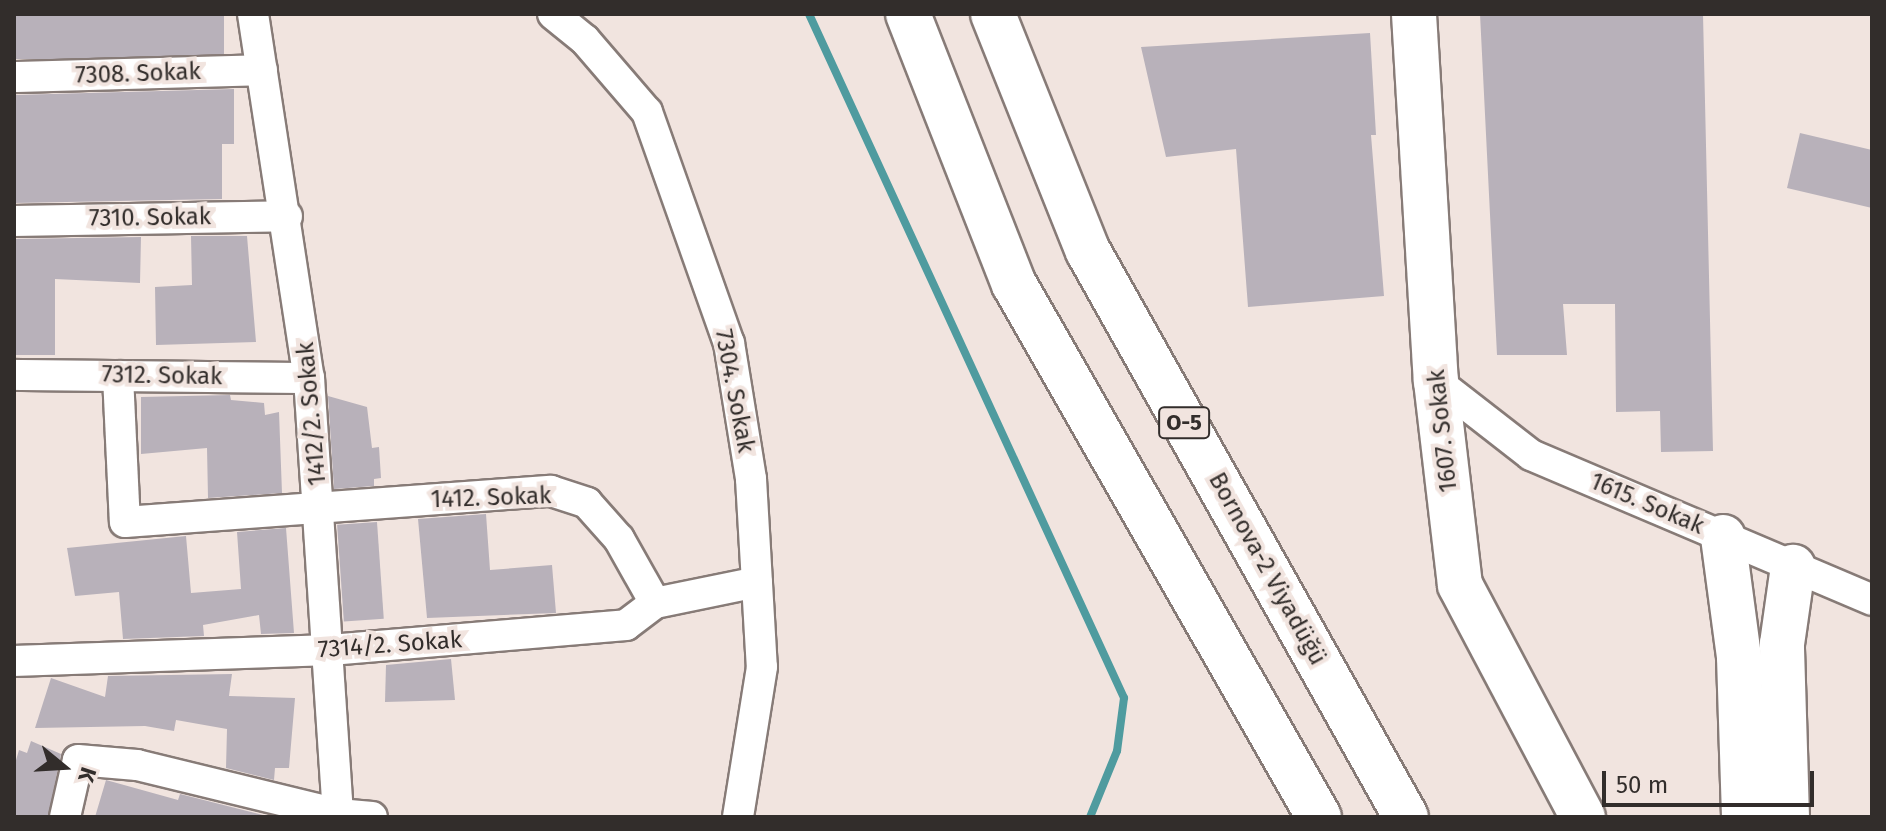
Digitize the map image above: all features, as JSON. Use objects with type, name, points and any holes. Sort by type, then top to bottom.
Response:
[{"type":"main road","points":[[908,14],[1014,284],[1319,817]]},
{"type":"main road","name":"Bornova-2 Viyadüğü","points":[[993,14],[1088,251],[1406,817]]},
{"type":"main road","name":"1607. Sokak","points":[[1414,14],[1436,381],[1460,585],[1583,817]]},
{"type":"main road","points":[[1723,537],[1739,657],[1744,817]]},
{"type":"main road","points":[[1787,817],[1782,644],[1793,567]]},
{"type":"street","name":"1412/2. Sokak","points":[[253,14],[287,216],[309,378],[330,650],[338,815]]},
{"type":"street","name":"7304. Sokak","points":[[553,14],[585,40],[647,112],[729,343],[751,479],[762,667],[738,817]]},
{"type":"street","name":"7308. Sokak","points":[[14,77],[262,70]]},
{"type":"street","name":"7310. Sokak","points":[[14,221],[287,216]]},
{"type":"street","name":"7312. Sokak","points":[[14,375],[309,378]]},
{"type":"street","name":"1412. Sokak","points":[[118,376],[125,522],[551,491],[587,503],[619,539],[655,603]]},
{"type":"street","name":"1615. Sokak","points":[[1436,381],[1531,455],[1872,600]]},
{"type":"street","name":"7314/2. Sokak","points":[[14,661],[330,650],[626,625],[655,603],[757,582]]},
{"type":"street","points":[[65,817],[78,760],[165,770],[338,815],[372,817]]},
{"type":"building","points":[[14,14],[224,14],[224,59],[14,59]]},
{"type":"building","points":[[1480,14],[1703,14],[1713,451],[1661,452],[1660,411],[1616,412],[1615,304],[1563,304],[1567,355],[1497,355]]},
{"type":"building","points":[[1370,33],[1376,135],[1371,135],[1384,296],[1248,307],[1236,149],[1166,157],[1141,47]]},
{"type":"building","points":[[234,89],[234,144],[222,144],[222,199],[14,203],[14,95]]},
{"type":"building","points":[[1800,133],[1872,150],[1872,208],[1787,188]]},
{"type":"building","points":[[191,236],[247,236],[256,342],[156,345],[155,287],[192,285]]},
{"type":"building","points":[[141,237],[140,283],[55,279],[55,355],[14,355],[14,239]]},
{"type":"building","points":[[230,395],[231,400],[264,403],[265,415],[279,412],[282,493],[208,498],[207,448],[141,454],[141,397]]},
{"type":"building","points":[[328,396],[367,407],[372,448],[379,447],[381,478],[374,479],[374,486],[334,489]]},
{"type":"building","points":[[486,514],[490,570],[552,565],[556,613],[427,618],[418,519]]},
{"type":"building","points":[[377,522],[384,619],[344,622],[337,525]]},
{"type":"building","points":[[286,528],[294,633],[261,634],[259,615],[203,625],[204,636],[123,639],[119,592],[75,596],[67,548],[186,536],[191,593],[241,589],[237,532]]},
{"type":"building","points":[[451,659],[455,700],[385,702],[386,665]]},
{"type":"building","points":[[232,674],[229,696],[295,698],[289,768],[275,768],[274,780],[226,768],[227,729],[176,720],[174,731],[145,726],[35,728],[51,678],[105,697],[108,676]]},
{"type":"building","points":[[31,741],[61,754],[48,817],[14,817],[14,767],[19,750],[27,753]]},
{"type":"building","points":[[106,780],[178,800],[180,794],[271,817],[95,817]]},
{"type":"waterway","points":[[809,14],[1124,698],[1117,751],[1090,817]]}]
